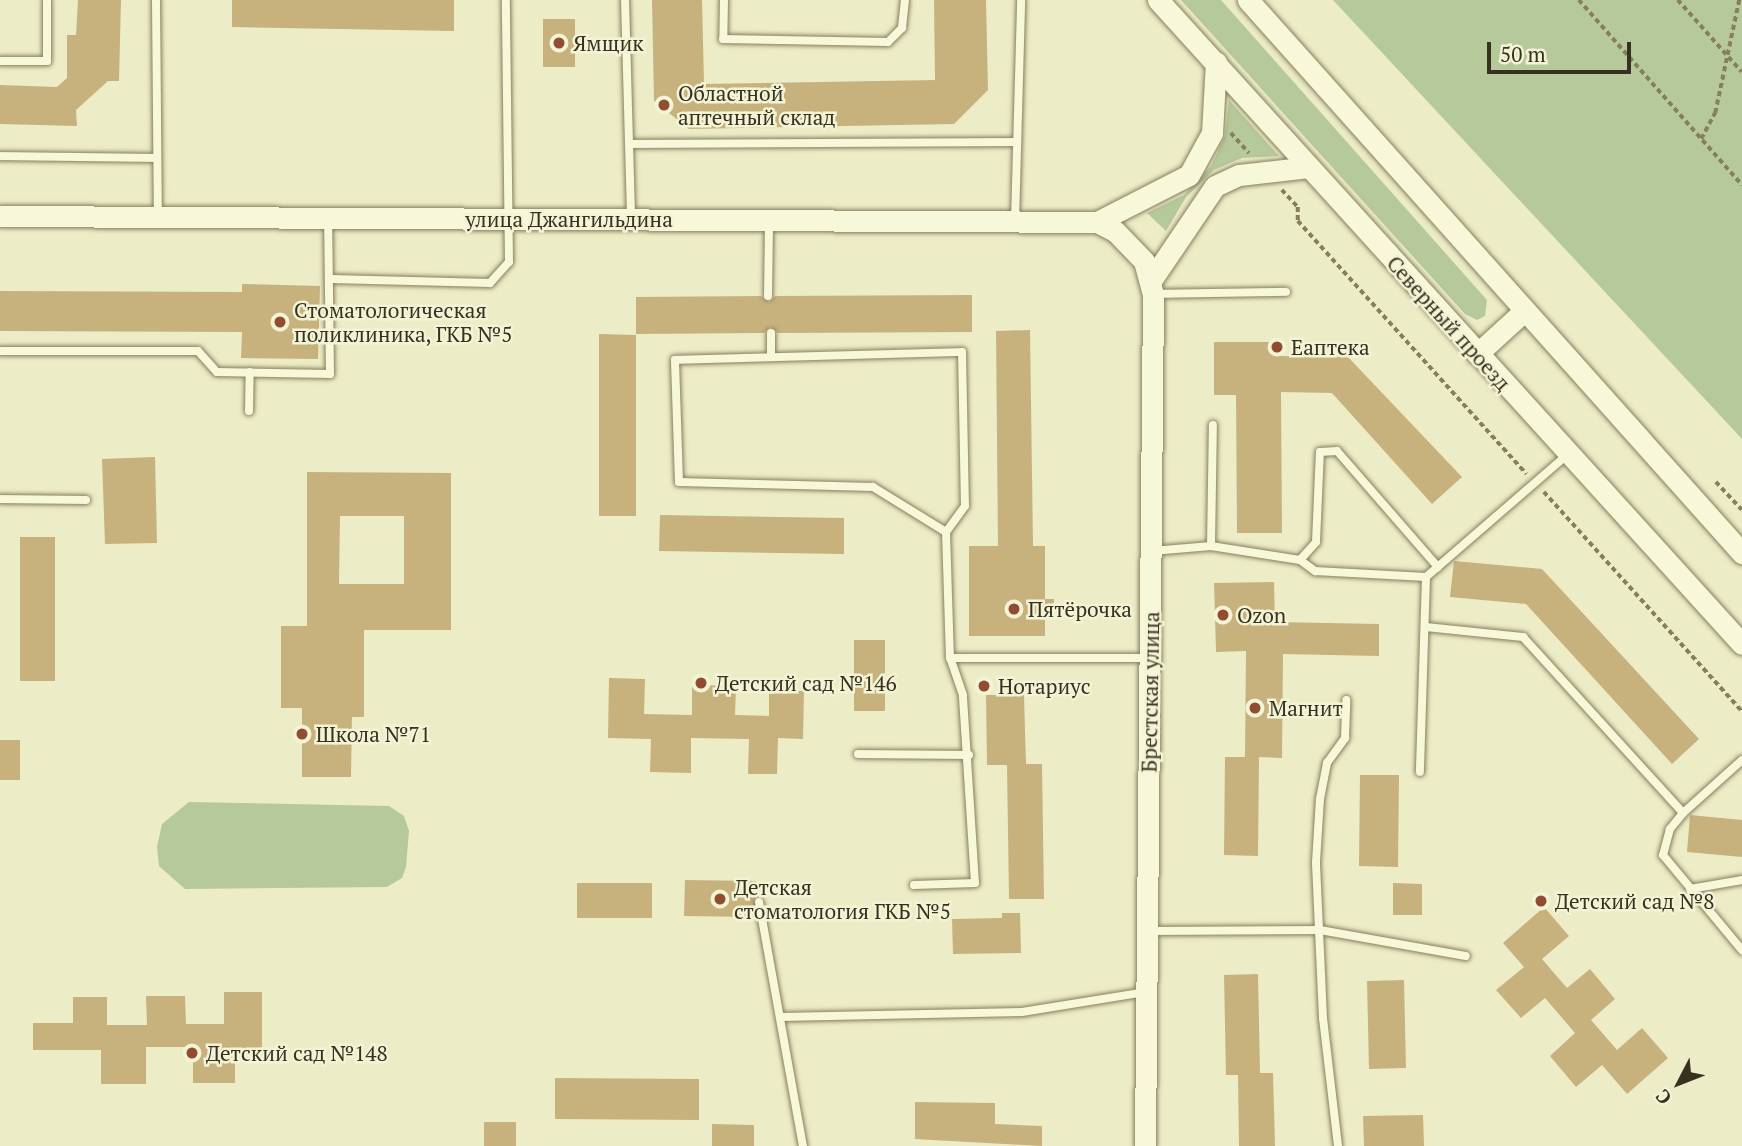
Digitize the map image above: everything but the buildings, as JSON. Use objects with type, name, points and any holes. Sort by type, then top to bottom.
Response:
[{"type":"main road","name":"Северный проезд","points":[[1158,0],[1742,644]]},
{"type":"main road","points":[[1248,0],[1523,312],[1742,553]]},
{"type":"main road","points":[[1097,222],[1189,176],[1206,149],[1215,115],[1216,62]]},
{"type":"main road","points":[[1153,286],[1215,186],[1264,170],[1308,167]]},
{"type":"main road","name":"улица Джангильдина","points":[[0,216],[1097,222]]},
{"type":"main road","points":[[1097,222],[1132,245],[1153,286]]},
{"type":"main road","name":"Брестская улица","points":[[1145,1146],[1153,286]]},
{"type":"main road","points":[[1477,354],[1523,312]]},
{"type":"lane","points":[[0,61],[47,61],[47,0]]},
{"type":"lane","points":[[156,0],[158,218]]},
{"type":"lane","points":[[331,279],[490,283],[509,261],[506,0]]},
{"type":"lane","points":[[625,0],[632,220]]},
{"type":"lane","points":[[724,0],[723,39],[888,42],[902,28],[905,0]]},
{"type":"lane","points":[[1015,222],[1021,0]]},
{"type":"lane","points":[[630,144],[1017,142]]},
{"type":"lane","points":[[0,156],[156,158]]},
{"type":"lane","points":[[0,351],[198,351],[217,372],[330,374],[331,279],[328,218]]},
{"type":"lane","points":[[768,296],[769,219]]},
{"type":"lane","points":[[1153,286],[1286,292]]},
{"type":"lane","points":[[771,333],[771,356]]},
{"type":"lane","points":[[914,885],[975,883],[969,755],[963,695],[950,658],[946,532],[965,506],[962,352],[676,360],[679,482],[873,487],[946,532]]},
{"type":"lane","points":[[249,411],[250,372]]},
{"type":"lane","points":[[1211,546],[1213,425]]},
{"type":"lane","points":[[1300,560],[1316,542],[1320,452],[1336,452],[1438,567]]},
{"type":"lane","points":[[1152,551],[1211,546],[1300,560],[1315,571],[1426,577],[1568,454]]},
{"type":"lane","points":[[0,499],[86,500]]},
{"type":"lane","points":[[1420,772],[1426,577]]},
{"type":"lane","points":[[1425,627],[1523,637],[1684,813]]},
{"type":"lane","points":[[950,658],[1151,658]]},
{"type":"lane","points":[[1338,1146],[1322,1018],[1320,799],[1327,763],[1345,738],[1346,700]]},
{"type":"lane","points":[[858,754],[969,755]]},
{"type":"lane","points":[[1742,760],[1670,829],[1663,855],[1742,950]]},
{"type":"lane","points":[[1690,889],[1742,880]]},
{"type":"lane","points":[[759,902],[803,1146]]},
{"type":"lane","points":[[1147,931],[1320,930],[1466,956]]},
{"type":"lane","points":[[781,1017],[1022,1012],[1146,992]]},
{"type":"path","points":[[1579,0],[1742,185]]},
{"type":"path","points":[[1678,0],[1742,72]]},
{"type":"path","points":[[1701,139],[1715,113],[1739,0]]},
{"type":"path","points":[[1215,115],[1298,208],[1298,221],[1742,711]]},
{"type":"path","points":[[1716,482],[1742,510]]},
{"type":"green space","points":[[1181,0],[1221,0],[1487,300],[1485,316],[1477,320],[1465,314]]},
{"type":"green space","points":[[1333,0],[1742,0],[1742,439]]},
{"type":"green space","points":[[1229,100],[1279,156],[1242,158],[1214,170],[1186,197],[1166,231],[1147,213],[1184,195],[1211,166],[1225,136]]},
{"type":"green space","points":[[189,802],[389,806],[404,816],[409,831],[406,867],[402,878],[387,887],[185,889],[159,866],[157,847],[162,824]]},
{"type":"place","name":"Ямщик","points":[[559,43]]},
{"type":"place","name":"Областной аптечный склад","points":[[664,105]]},
{"type":"place","name":"Стоматологическая поликлиника, ГКБ №5","points":[[280,322]]},
{"type":"place","name":"Еаптека","points":[[1277,347]]},
{"type":"place","name":"Пятёрочка","points":[[1014,609]]},
{"type":"place","name":"Ozon","points":[[1223,615]]},
{"type":"place","name":"Детский сад №146","points":[[701,683]]},
{"type":"place","name":"Нотариус","points":[[984,686]]},
{"type":"place","name":"Магнит","points":[[1255,708]]},
{"type":"place","name":"Школа №71","points":[[302,734]]},
{"type":"place","name":"Детская стоматология ГКБ №5","points":[[720,899]]},
{"type":"place","name":"Детский сад №8","points":[[1541,901]]},
{"type":"place","name":"Детский сад №148","points":[[192,1053]]}]
